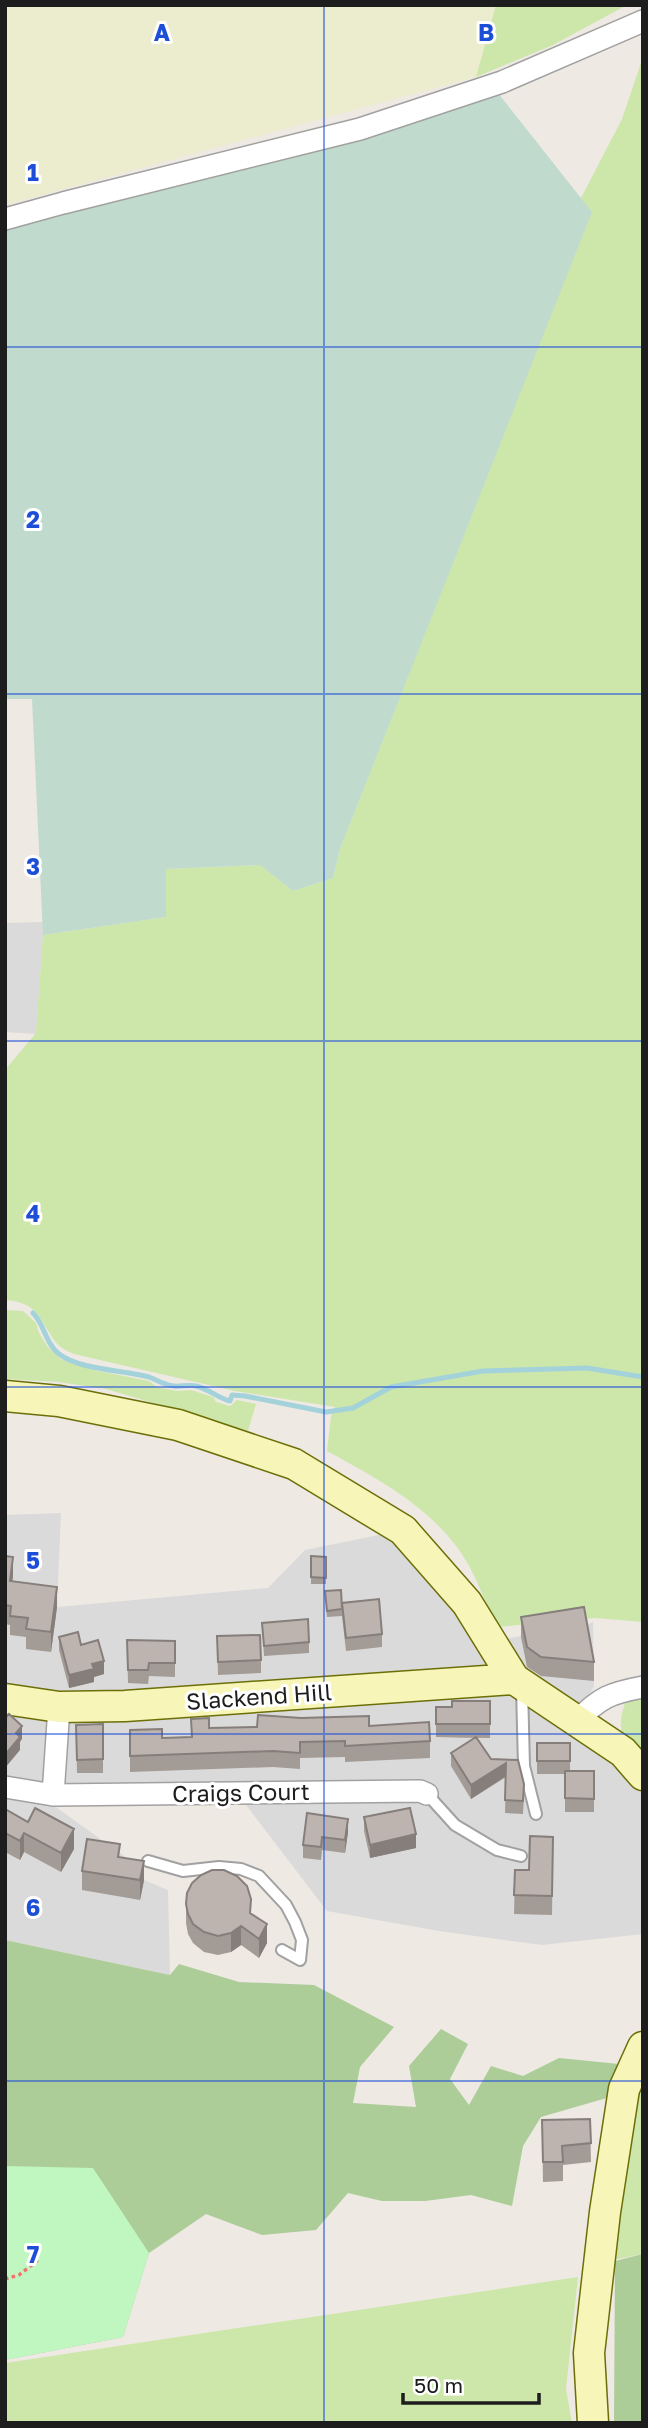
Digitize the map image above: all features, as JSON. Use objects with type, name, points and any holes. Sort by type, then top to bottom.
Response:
[{"type":"main road","points":[[5,1396],[59,1401],[178,1425],[294,1464],[403,1530],[467,1603],[518,1681],[624,1752],[643,1775]]},
{"type":"main road","name":"Slackend Hill","points":[[5,1699],[59,1707],[125,1706],[518,1681]]},
{"type":"main road","points":[[593,2423],[589,2353],[605,2212],[624,2089],[643,2047]]},
{"type":"street","points":[[5,219],[359,129],[502,82],[643,21]]},
{"type":"street","points":[[577,1721],[593,1704],[614,1692],[643,1687]]},
{"type":"street","points":[[53,1794],[59,1707]]},
{"type":"street","name":"Craigs Court","points":[[5,1787],[53,1794],[420,1791],[427,1794]]},
{"type":"lane","points":[[518,1681],[524,1766],[536,1814]]},
{"type":"lane","points":[[427,1794],[455,1825],[497,1850],[521,1856]]},
{"type":"lane","points":[[148,1861],[183,1871],[219,1867],[241,1869],[259,1876],[286,1905],[302,1940],[300,1960],[282,1950]]},
{"type":"path","points":[[5,2278],[19,2275],[38,2260]]},
{"type":"shaded area","points":[[44,922],[36,1034],[5,1032],[5,923]]},
{"type":"shaded area","points":[[61,1513],[57,1607],[268,1588],[305,1550],[403,1530],[490,1641],[584,1626],[593,1622],[594,1686],[577,1721],[643,1776],[643,1934],[542,1945],[439,1931],[327,1911],[230,1784],[53,1805],[124,1856],[144,1880],[168,1890],[170,1975],[5,1940],[5,1515]]},
{"type":"green space","points":[[5,5],[496,5],[476,77],[5,205]]},
{"type":"green space","points":[[496,5],[627,5],[553,45],[476,77]]},
{"type":"green space","points":[[643,57],[643,1622],[595,1618],[497,1627],[468,1564],[440,1528],[424,1512],[387,1485],[327,1451],[331,1416],[335,1407],[235,1391],[74,1354],[57,1343],[31,1308],[16,1301],[5,1300],[5,1070],[36,1033],[43,935],[166,917],[165,869],[260,865],[293,891],[333,878],[340,849],[591,212],[581,198],[622,119]]},
{"type":"green space","points":[[498,93],[592,212],[340,849],[333,878],[293,891],[260,865],[166,869],[166,917],[43,935],[32,699],[5,699],[5,225]]},
{"type":"green space","points":[[5,1310],[23,1311],[36,1323],[47,1346],[62,1360],[98,1371],[149,1381],[157,1387],[177,1391],[191,1390],[230,1406],[237,1400],[256,1404],[248,1431],[106,1389],[59,1382],[5,1379]]},
{"type":"green space","points":[[643,1695],[643,1761],[625,1739],[621,1720],[626,1700]]},
{"type":"green space","points":[[5,1940],[170,1975],[179,1964],[239,1982],[314,1985],[394,2027],[360,2067],[353,2103],[416,2107],[409,2066],[441,2029],[468,2044],[450,2079],[469,2105],[491,2066],[523,2076],[559,2058],[619,2064],[610,2097],[541,2117],[523,2146],[512,2206],[471,2195],[425,2201],[382,2201],[348,2193],[316,2230],[262,2235],[206,2214],[149,2253],[123,2337],[5,2360]]},
{"type":"green space","points":[[643,2078],[643,2254],[607,2261],[621,2146]]},
{"type":"green space","points":[[5,2166],[93,2168],[149,2253],[123,2337],[5,2360]]},
{"type":"green space","points":[[643,2254],[643,2423],[614,2423],[615,2261]]},
{"type":"green space","points":[[578,2277],[566,2389],[572,2423],[5,2423],[5,2363]]},
{"type":"building","points":[[5,1556],[13,1557],[10,1581],[57,1587],[51,1632],[26,1629],[28,1618],[10,1616],[11,1606],[5,1605]]},
{"type":"building","points":[[311,1556],[326,1557],[326,1578],[311,1577]]},
{"type":"building","points":[[341,1590],[342,1609],[327,1611],[325,1591]]},
{"type":"building","points":[[379,1599],[382,1634],[346,1638],[342,1603]]},
{"type":"building","points":[[584,1607],[594,1662],[541,1657],[527,1647],[521,1617]]},
{"type":"building","points":[[308,1619],[309,1642],[264,1646],[262,1623]]},
{"type":"building","points":[[78,1632],[81,1645],[98,1640],[104,1661],[92,1664],[94,1669],[69,1675],[59,1637]]},
{"type":"building","points":[[260,1635],[261,1660],[218,1662],[217,1636]]},
{"type":"building","points":[[127,1640],[175,1641],[175,1663],[149,1663],[148,1670],[128,1670]]},
{"type":"building","points":[[452,1701],[490,1701],[490,1724],[436,1724],[436,1707],[452,1707]]},
{"type":"building","points":[[9,1714],[22,1726],[16,1733],[20,1737],[5,1755],[5,1718]]},
{"type":"building","points":[[258,1715],[301,1718],[369,1716],[369,1726],[429,1722],[430,1741],[345,1746],[345,1741],[300,1742],[300,1753],[273,1751],[130,1756],[130,1730],[162,1729],[162,1738],[192,1737],[191,1719],[209,1718],[209,1728],[257,1727]]},
{"type":"building","points":[[103,1724],[103,1759],[77,1760],[76,1725]]},
{"type":"building","points":[[476,1737],[491,1759],[518,1760],[524,1784],[523,1801],[505,1800],[506,1763],[471,1785],[451,1753]]},
{"type":"building","points":[[537,1743],[570,1743],[570,1761],[537,1761]]},
{"type":"building","points":[[565,1771],[594,1771],[594,1799],[565,1798]]},
{"type":"building","points":[[35,1808],[74,1829],[61,1853],[24,1833],[20,1841],[5,1833],[5,1809],[28,1822]]},
{"type":"building","points":[[410,1808],[416,1834],[370,1845],[364,1817]]},
{"type":"building","points":[[307,1813],[348,1819],[345,1840],[322,1837],[321,1847],[303,1845]]},
{"type":"building","points":[[530,1836],[553,1837],[552,1896],[514,1895],[515,1870],[529,1870]]},
{"type":"building","points":[[87,1839],[120,1844],[118,1857],[144,1861],[140,1880],[82,1871]]},
{"type":"building","points":[[212,1870],[224,1870],[237,1876],[247,1886],[251,1899],[250,1913],[267,1924],[259,1939],[241,1926],[231,1933],[218,1936],[204,1932],[193,1924],[186,1904],[187,1893],[192,1883]]},
{"type":"building","points":[[590,2119],[591,2143],[562,2146],[563,2162],[543,2162],[542,2120]]},
{"type":"waterway","points":[[33,1313],[54,1350],[78,1363],[149,1377],[164,1384],[196,1386],[230,1401],[232,1395],[245,1396],[326,1412],[353,1408],[391,1387],[483,1371],[587,1368],[643,1377]]}]
